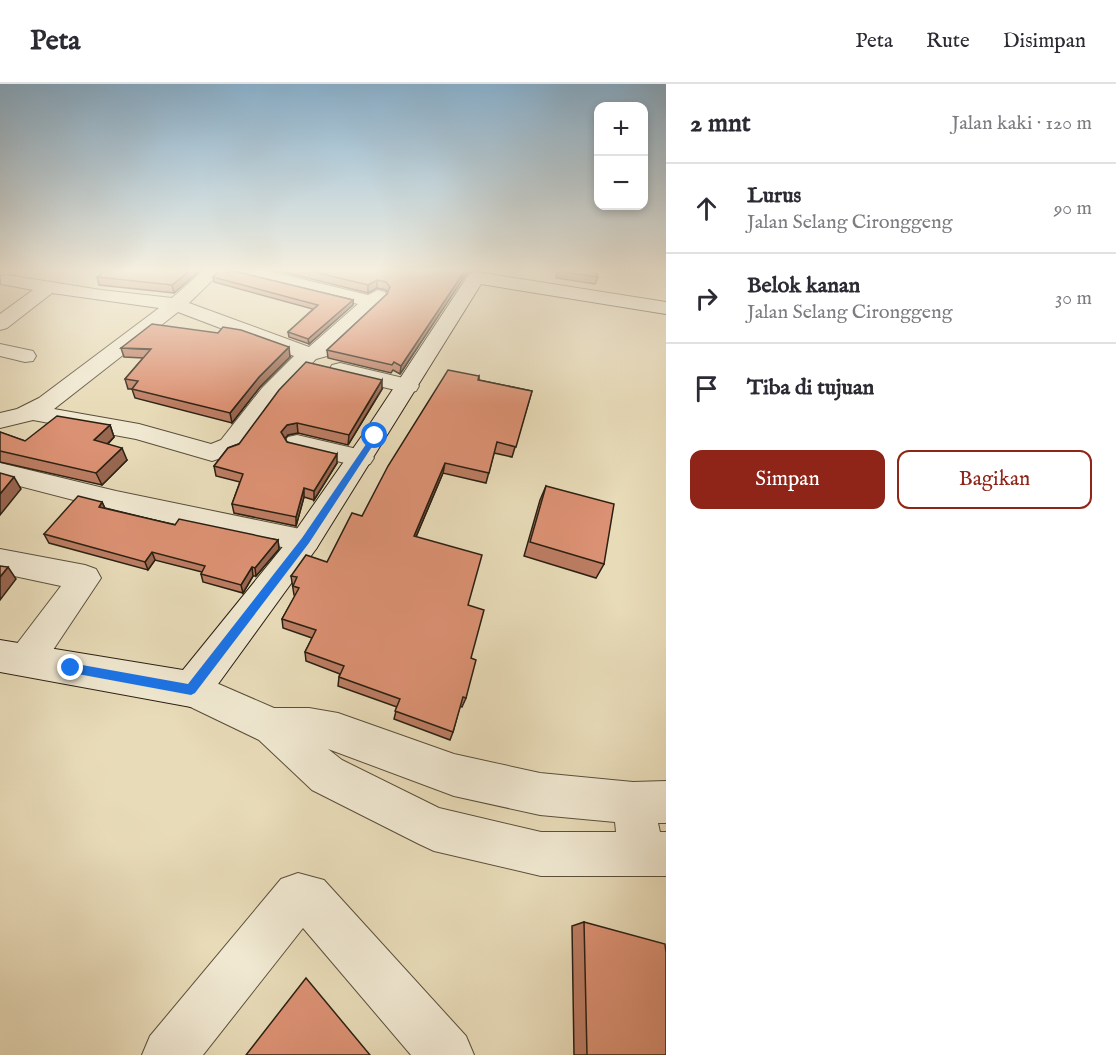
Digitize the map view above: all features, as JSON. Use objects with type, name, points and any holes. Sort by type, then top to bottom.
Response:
[{"type":"street","points":[[0,324],[13,314]]},
{"type":"street","points":[[0,421],[31,412],[68,388],[162,314]]},
{"type":"street","points":[[200,314],[304,358],[408,386]]},
{"type":"street","points":[[31,412],[139,432],[212,453],[230,446],[270,393],[304,358],[320,351],[359,314]]},
{"type":"street","points":[[191,689],[305,541],[408,386],[450,314]]},
{"type":"street","points":[[0,350],[25,356]]},
{"type":"street","points":[[297,443],[361,458]]},
{"type":"street","points":[[0,472],[116,501],[305,541]]},
{"type":"street","points":[[0,561],[85,578],[13,658]]},
{"type":"street","points":[[13,658],[191,689],[273,727],[327,776],[434,830],[541,854],[654,854],[650,802],[540,794],[454,776],[338,732],[309,727],[273,727]]},
{"type":"street","points":[[168,1055],[298,896],[308,897],[447,1055]]},
{"type":"building","points":[[308,314],[336,314],[308,339],[288,332]]},
{"type":"building","points":[[365,314],[436,314],[401,366],[394,362],[392,365],[327,350]]},
{"type":"building","points":[[152,324],[218,333],[223,327],[241,330],[289,347],[259,377],[230,413],[132,389],[138,381],[125,379],[151,349],[121,348]]},
{"type":"building","points":[[306,362],[382,380],[349,435],[297,423],[287,425],[281,432],[287,442],[337,454],[314,491],[304,488],[296,517],[232,504],[243,474],[214,466],[228,448],[239,444],[279,390]]},
{"type":"building","points":[[448,370],[479,376],[478,380],[532,391],[516,447],[497,442],[489,473],[445,463],[414,536],[482,555],[468,605],[484,610],[471,658],[476,660],[466,698],[463,697],[453,732],[395,711],[400,699],[339,677],[344,666],[305,652],[316,630],[282,619],[299,588],[293,586],[297,577],[291,576],[306,555],[327,562],[352,513],[362,516],[388,466]]},
{"type":"building","points":[[57,416],[110,425],[94,440],[122,448],[96,473],[0,451],[0,432],[25,441]]},
{"type":"building","points":[[0,473],[14,477],[0,494]]},
{"type":"building","points":[[546,486],[614,504],[604,564],[530,542]]},
{"type":"building","points":[[78,496],[102,502],[99,507],[175,525],[179,519],[278,540],[255,568],[252,567],[241,585],[201,574],[205,566],[152,552],[145,562],[44,534]]},
{"type":"building","points":[[0,566],[8,567],[0,577]]},
{"type":"building","points":[[584,922],[665,944],[666,1055],[587,1055]]},
{"type":"building","points":[[306,978],[370,1055],[246,1055]]},
{"type":"route","points":[[71,668],[191,689],[305,541],[375,436]]}]
